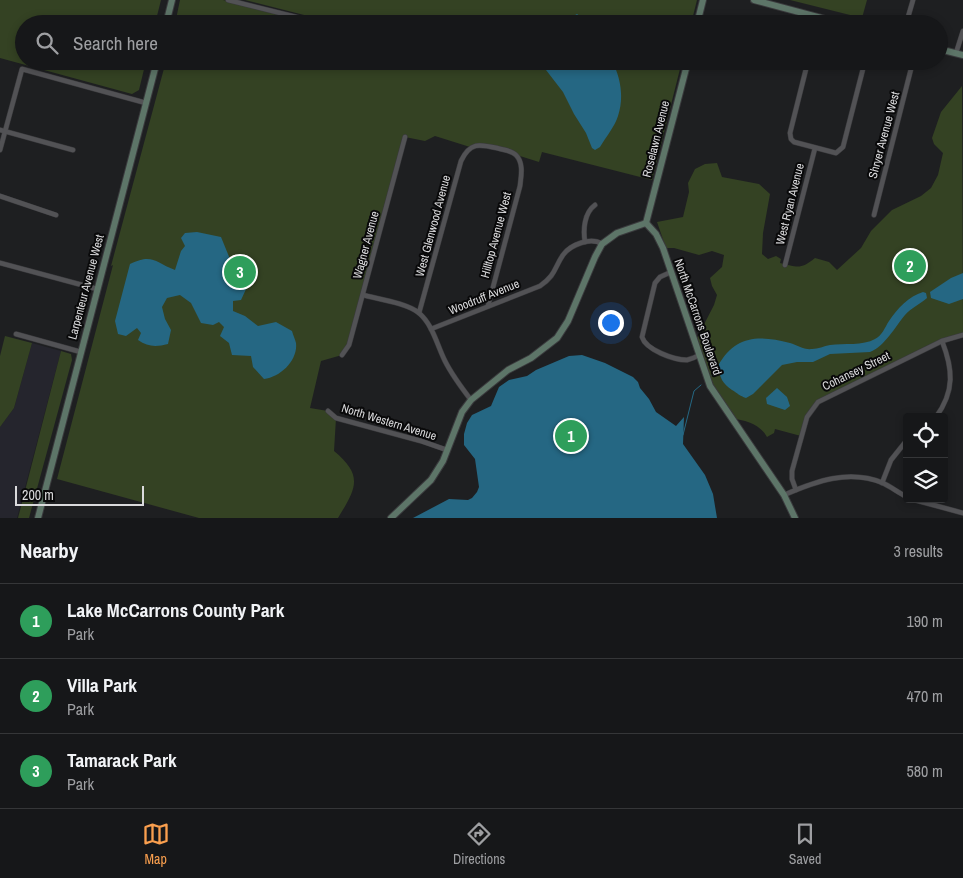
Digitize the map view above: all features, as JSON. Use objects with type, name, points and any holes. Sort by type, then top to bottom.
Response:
[{"type":"street","points":[[168,15],[172,0]]},
{"type":"street","points":[[228,0],[288,15]]},
{"type":"street","points":[[699,15],[703,0]]},
{"type":"street","points":[[754,0],[802,15]]},
{"type":"street","points":[[909,15],[913,0]]},
{"type":"street","points":[[960,54],[963,31]]},
{"type":"street","points":[[0,150],[2,130],[22,70]]},
{"type":"street","points":[[26,70],[146,103]]},
{"type":"street","name":"Larpenteur Avenue West","points":[[38,518],[155,70]]},
{"type":"street","name":"Roselawn Avenue","points":[[646,223],[686,70]]},
{"type":"street","points":[[806,70],[790,132],[791,139],[794,142],[834,152],[839,152],[843,147],[863,70]]},
{"type":"street","name":"Shryer Avenue West","points":[[874,215],[911,70]]},
{"type":"street","points":[[2,130],[73,150]]},
{"type":"street","name":"Wagner Avenue","points":[[342,356],[349,345],[405,137]]},
{"type":"street","name":"West Glenwood Avenue","points":[[419,313],[461,161],[465,153],[470,148],[482,144],[509,151],[516,155],[521,167]]},
{"type":"street","name":"West Ryan Avenue","points":[[785,265],[815,148]]},
{"type":"street","name":"Hilltop Avenue West","points":[[488,306],[520,186],[521,167]]},
{"type":"street","points":[[0,196],[56,215]]},
{"type":"street","points":[[595,205],[590,208],[584,226],[585,242],[596,241],[602,244]]},
{"type":"street","points":[[391,518],[431,480],[439,468],[462,412],[471,400],[508,370],[532,358],[557,338],[568,321],[602,244],[617,232],[646,223]]},
{"type":"street","name":"North McCarrons Boulevard","points":[[646,223],[659,240],[710,386],[784,495],[795,518]]},
{"type":"street","name":"Woodruff Avenue","points":[[431,329],[545,282],[554,273],[565,253],[585,242]]},
{"type":"street","points":[[0,263],[97,289]]},
{"type":"street","points":[[671,272],[660,277],[655,283],[642,337],[644,343],[660,353],[674,358],[688,360],[699,355]]},
{"type":"street","points":[[363,295],[406,306],[419,313],[431,329],[445,362],[471,400]]},
{"type":"street","points":[[16,334],[81,352]]},
{"type":"street","name":"Cohansey Street","points":[[796,490],[792,479],[792,471],[805,422],[814,406],[826,397],[942,340],[963,335]]},
{"type":"street","points":[[938,413],[945,402],[950,385],[949,360],[942,340]]},
{"type":"street","name":"North Western Avenue","points":[[328,411],[336,418],[447,450]]},
{"type":"street","points":[[882,483],[891,460],[903,445]]},
{"type":"street","points":[[784,495],[818,481],[838,477],[856,477],[882,483],[903,495]]},
{"type":"street","points":[[926,503],[963,513]]},
{"type":"shaded area","points":[[32,343],[61,351],[17,518],[0,518],[0,427],[14,408]]},
{"type":"green space","points":[[0,0],[161,0],[157,15],[15,15],[15,62],[0,58]]},
{"type":"green space","points":[[180,0],[223,0],[287,15],[177,15]]},
{"type":"green space","points":[[245,0],[697,0],[693,15],[304,15]]},
{"type":"green space","points":[[790,0],[867,0],[863,15],[850,15]]},
{"type":"green space","points":[[44,70],[144,70],[139,90],[132,94]]},
{"type":"green space","points":[[164,70],[680,70],[652,180],[542,152],[539,162],[482,144],[470,147],[435,136],[425,141],[405,137],[349,345],[342,355],[321,361],[310,408],[328,411],[336,418],[334,451],[344,460],[353,475],[353,490],[338,518],[199,518],[57,479],[113,265],[111,266]]},
{"type":"green space","points":[[962,86],[963,335],[957,335],[814,406],[801,436],[775,429],[774,433],[767,437],[756,426],[731,418],[716,394],[695,342],[714,305],[717,295],[710,278],[722,267],[724,255],[712,251],[699,255],[674,248],[666,248],[657,222],[683,217],[689,192],[688,183],[695,169],[705,164],[717,163],[722,177],[759,184],[770,194],[763,233],[762,254],[768,259],[776,256],[781,259],[780,263],[795,266],[802,266],[815,258],[829,262],[837,270],[861,248],[871,231],[892,210],[921,196],[931,188],[938,175],[943,153],[934,144],[932,138],[941,112]]},
{"type":"green space","points":[[5,336],[32,343],[14,408],[0,427],[0,356]]},
{"type":"green space","points":[[61,351],[71,354],[72,360],[29,518],[18,518]]},
{"type":"water","points":[[546,70],[616,70],[621,95],[620,109],[613,128],[600,147],[595,150],[592,148],[586,133],[563,92]]},
{"type":"water","points":[[197,232],[221,237],[239,281],[247,287],[241,300],[233,301],[233,311],[245,316],[258,326],[276,322],[292,331],[296,343],[294,356],[287,367],[276,375],[264,379],[253,367],[251,356],[232,355],[229,343],[220,336],[224,327],[219,322],[213,325],[201,323],[191,303],[180,295],[167,298],[162,307],[165,319],[171,330],[168,344],[152,346],[145,344],[138,340],[141,333],[137,328],[126,336],[118,334],[115,321],[130,264],[149,259],[175,270],[181,251],[185,246],[181,238],[185,233]]},
{"type":"water","points":[[963,273],[963,299],[949,304],[931,298],[930,292],[951,278]]},
{"type":"water","points":[[923,292],[926,293],[927,298],[907,313],[885,341],[870,352],[830,354],[813,362],[797,362],[782,365],[753,394],[746,398],[729,387],[721,377],[718,366],[725,356],[732,348],[749,340],[779,340],[809,349],[870,341],[880,336],[892,316],[904,304]]},
{"type":"water","points":[[582,355],[605,363],[633,377],[656,412],[676,426],[684,417],[683,444],[705,475],[713,494],[717,518],[413,518],[449,499],[468,500],[477,492],[479,487],[475,459],[464,445],[464,434],[467,423],[472,415],[491,406],[499,387],[509,380],[527,376],[536,370],[569,356]]},
{"type":"water","points":[[777,388],[787,397],[790,406],[785,410],[767,404],[766,398]]},
{"type":"waterway","points":[[712,375],[719,370]]},
{"type":"waterway","points":[[683,435],[694,391],[701,385]]},
{"type":"place","name":"Villa Park","points":[[910,266]]},
{"type":"place","name":"Tamarack Park","points":[[240,272]]},
{"type":"place","name":"Lake McCarrons County Park","points":[[571,436]]}]
